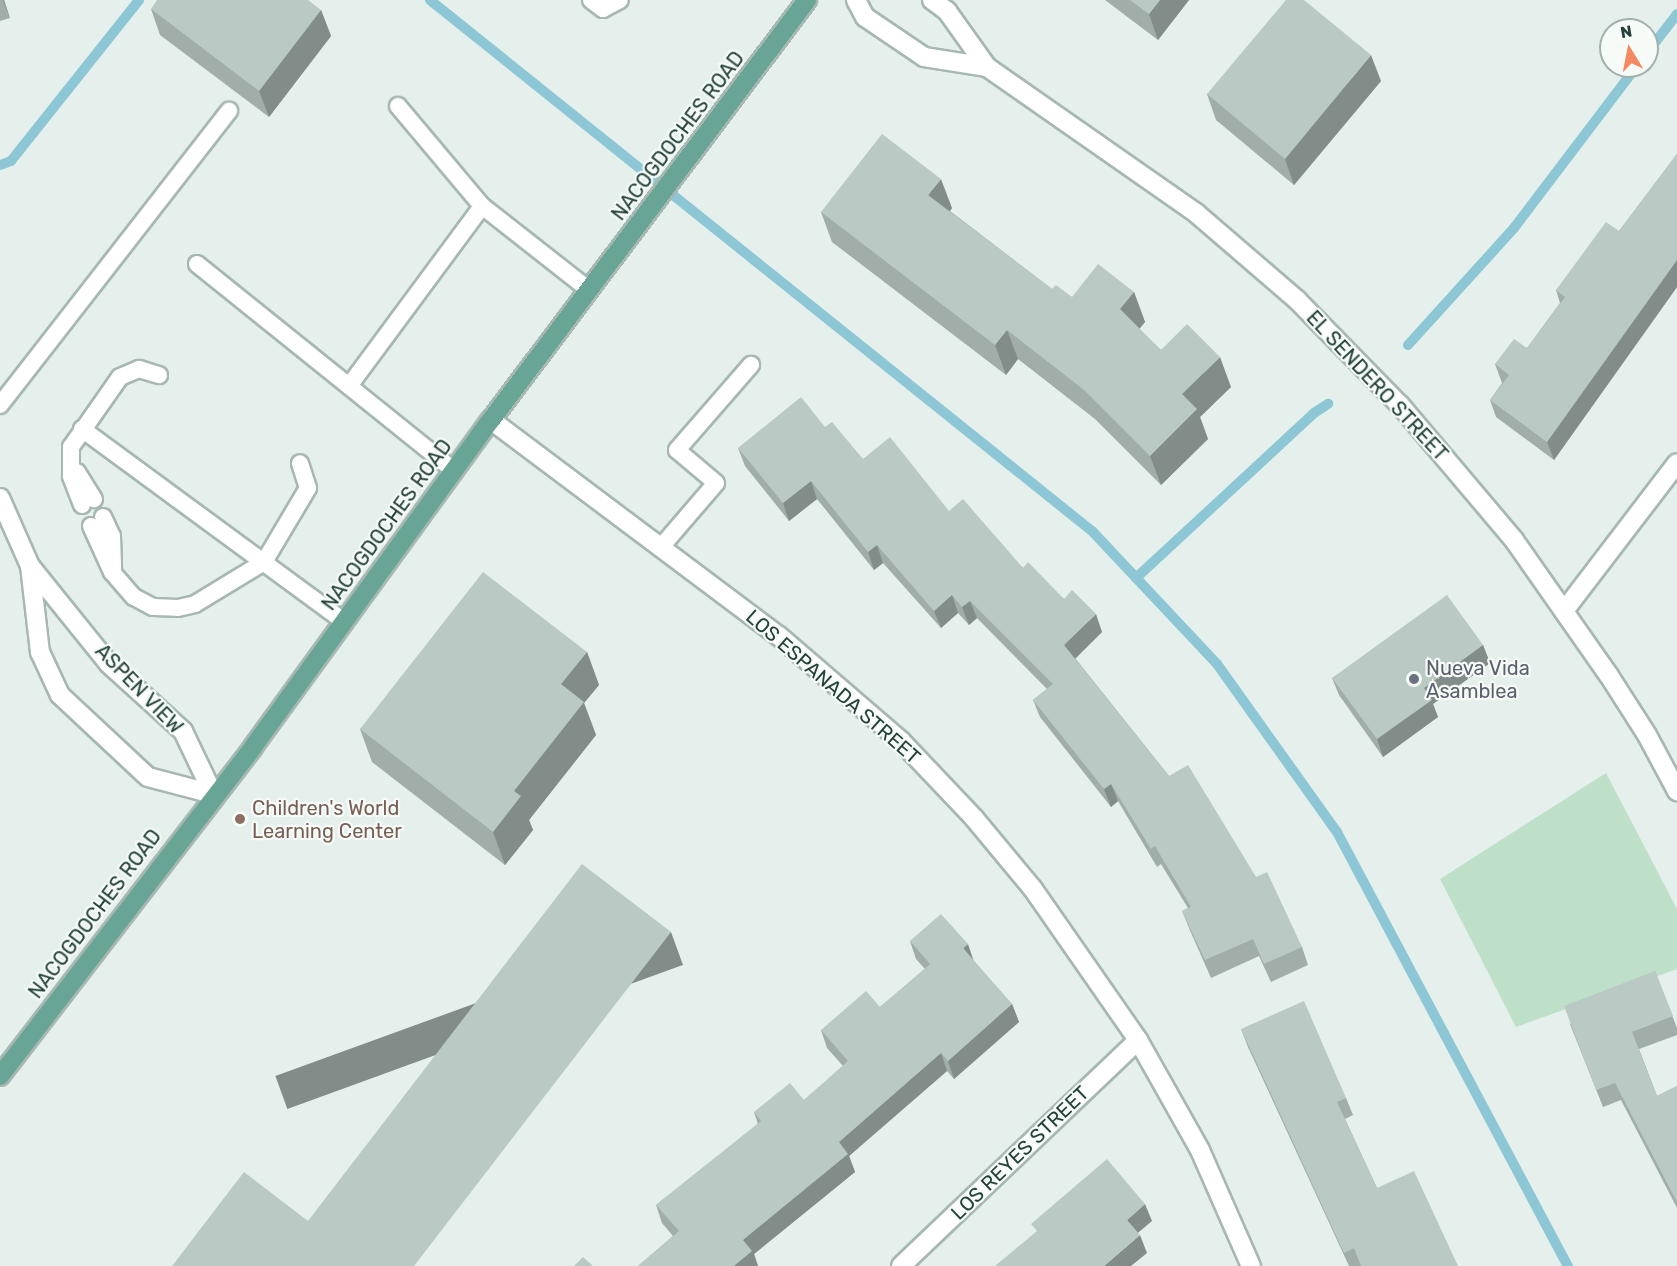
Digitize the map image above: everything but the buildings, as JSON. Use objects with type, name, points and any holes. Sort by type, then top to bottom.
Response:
[{"type":"main road","name":"NACOGDOCHES ROAD","points":[[0,1076],[213,794],[253,747],[491,420],[807,0]]},
{"type":"street","name":"EL SENDERO STREET","points":[[856,0],[865,17],[924,57],[987,67]]},
{"type":"street","name":"EL SENDERO STREET","points":[[932,0],[947,11],[987,67],[1196,213],[1297,300],[1400,405],[1514,540],[1647,735],[1677,791]]},
{"type":"street","name":"LOS ESPANADA STREET","points":[[491,420],[779,636],[901,741],[974,818],[1033,889],[1138,1040],[1200,1150],[1251,1266]]},
{"type":"street","points":[[1564,611],[1677,463]]},
{"type":"street","name":"ASPEN VIEW","points":[[0,498],[30,566],[109,664],[183,731],[213,794]]},
{"type":"street","name":"ASPEN VIEW","points":[[30,566],[40,652],[60,695],[148,777],[213,794]]},
{"type":"street","name":"LOS REYES STREET","points":[[901,1266],[1138,1040]]},
{"type":"lane","points":[[591,0],[603,9],[620,0]]},
{"type":"lane","points":[[398,106],[482,206],[590,290]]},
{"type":"lane","points":[[0,405],[229,111]]},
{"type":"lane","points":[[349,386],[482,206]]},
{"type":"lane","points":[[197,264],[454,471]]},
{"type":"lane","points":[[661,547],[716,483],[677,450],[751,365]]},
{"type":"lane","points":[[88,502],[79,474],[69,468],[71,447],[109,389],[128,372],[150,369],[159,375]]},
{"type":"lane","points":[[82,429],[345,621]]},
{"type":"lane","points":[[97,522],[112,536],[112,572],[134,597],[153,607],[178,608],[219,592],[264,562],[308,488],[300,464]]},
{"type":"green space","points":[[1606,773],[1677,909],[1677,969],[1516,1027],[1440,879]]},
{"type":"waterway","points":[[0,165],[11,161],[139,0]]},
{"type":"waterway","points":[[430,0],[1093,532],[1217,664],[1337,832],[1568,1266]]},
{"type":"waterway","points":[[1659,37],[1677,14]]},
{"type":"waterway","points":[[1408,345],[1514,228],[1628,78]]},
{"type":"waterway","points":[[1136,578],[1314,413],[1328,404]]},
{"type":"place","name":"Nueva Vida Asamblea","points":[[1414,679]]},
{"type":"place","name":"Children's World Learning Center","points":[[240,819]]}]
